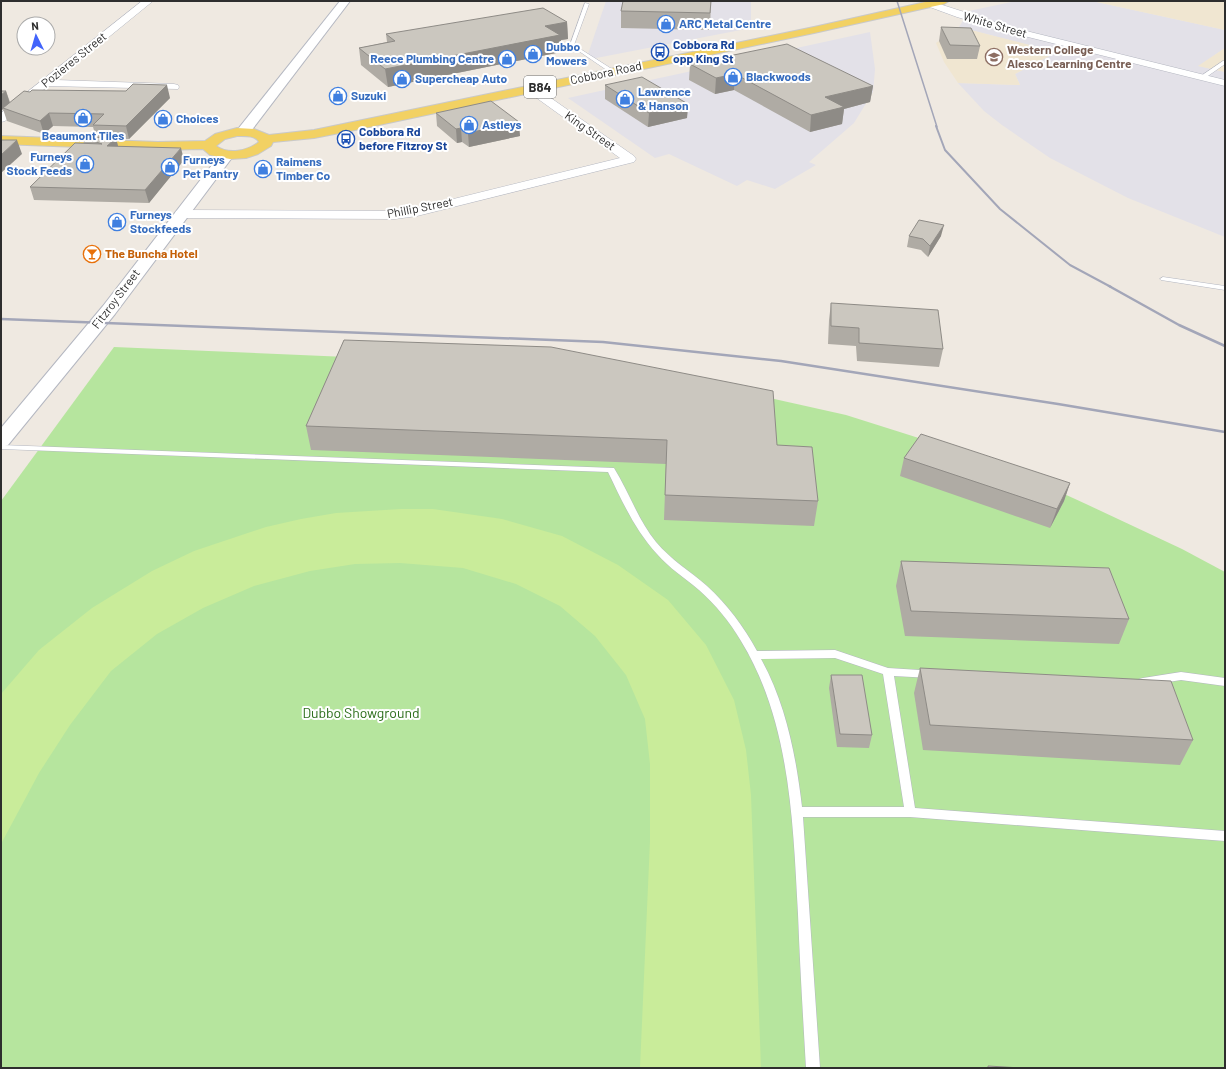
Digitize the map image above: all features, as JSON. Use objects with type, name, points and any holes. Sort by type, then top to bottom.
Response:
[{"type":"main road","name":"Cobbora Road","points":[[266,139],[352,127],[814,30],[944,1]]},
{"type":"main road","name":"B84","points":[[1,140],[158,146],[209,145],[221,136],[243,132],[259,134],[266,139]]},
{"type":"main road","points":[[209,145],[209,148],[213,151],[227,155],[247,153],[256,150],[266,143],[266,139]]},
{"type":"street","name":"Pozieres Street","points":[[1,119],[148,1]]},
{"type":"street","points":[[243,132],[345,1]]},
{"type":"street","name":"White Street","points":[[930,4],[960,15],[1011,30],[1225,83]]},
{"type":"street","points":[[45,83],[174,87]]},
{"type":"street","name":"King Street","points":[[531,89],[630,159]]},
{"type":"street","name":"Fitzroy Street","points":[[1,441],[109,310],[227,155]]},
{"type":"street","name":"Phillip Street","points":[[181,214],[395,215],[417,212],[630,159]]},
{"type":"lane","points":[[587,4],[572,45],[612,72]]},
{"type":"lane","points":[[1203,77],[1225,62]]},
{"type":"lane","points":[[1218,67],[1225,69]]},
{"type":"lane","points":[[1163,279],[1225,288]]},
{"type":"lane","points":[[1,447],[611,470],[644,532],[658,550],[675,567],[703,588],[726,612],[754,654],[762,670],[778,713],[790,760],[797,812],[813,1068]]},
{"type":"lane","points":[[754,654],[834,654],[888,672],[944,674]]},
{"type":"lane","points":[[888,672],[910,812]]},
{"type":"lane","points":[[1135,684],[1181,676],[1225,682]]},
{"type":"lane","points":[[797,812],[910,812],[1225,836]]},
{"type":"shaded area","points":[[606,1],[751,1],[751,28],[586,60]]},
{"type":"shaded area","points":[[1016,1],[1092,1],[1225,30],[1225,48],[1199,66],[1225,72],[1225,237],[1128,198],[1050,158],[984,111],[958,83],[1020,85],[1015,74],[1056,52],[959,27],[969,11]]},
{"type":"shaded area","points":[[1092,1],[1225,1],[1225,30]]},
{"type":"shaded area","name":"Western College Alesco Learning Centre","points":[[959,27],[1057,52],[1015,74],[1020,85],[958,83],[944,62],[936,43]]},
{"type":"shaded area","points":[[870,32],[875,69],[873,92],[854,123],[809,162],[816,165],[775,189],[747,180],[737,186],[669,154],[655,158],[568,98]]},
{"type":"shaded area","points":[[1225,48],[1225,72],[1198,66]]},
{"type":"green space","name":"Dubbo Showground","points":[[114,347],[556,366],[743,392],[846,415],[963,452],[1025,476],[1182,549],[1225,572],[1225,1068],[1,1068],[1,501]]},
{"type":"green space","points":[[401,509],[433,509],[502,519],[562,536],[618,565],[668,600],[706,645],[734,700],[746,750],[751,795],[761,1068],[640,1068],[650,841],[650,764],[645,719],[626,675],[595,636],[560,606],[516,584],[463,568],[400,563],[355,564],[310,571],[254,586],[203,608],[157,634],[111,671],[70,725],[39,773],[1,844],[1,694],[39,650],[92,608],[152,571],[194,551],[266,527],[301,519],[336,513]]},
{"type":"building","points":[[623,1],[711,1],[710,13],[621,11]]},
{"type":"building","points":[[543,8],[567,22],[545,26],[560,35],[385,69],[359,48],[395,41],[386,34]]},
{"type":"building","points":[[941,27],[971,28],[980,46],[950,45]]},
{"type":"building","points":[[787,44],[873,86],[825,97],[844,107],[811,115],[735,74],[716,78],[690,64]]},
{"type":"building","points":[[642,77],[688,104],[649,113],[605,85]]},
{"type":"building","points":[[133,84],[167,85],[126,126],[93,125],[104,114],[49,113],[40,121],[3,108],[24,91],[126,91]]},
{"type":"building","points":[[491,101],[519,122],[468,133],[461,128],[456,129],[436,113]]},
{"type":"building","points":[[82,137],[116,138],[107,146],[181,148],[145,190],[30,187],[75,143],[102,144]]},
{"type":"building","points":[[1,140],[17,140],[1,155]]},
{"type":"building","points":[[919,220],[944,225],[930,246],[923,239],[909,236]]},
{"type":"building","points":[[831,303],[938,310],[943,349],[859,343],[859,328],[831,326]]},
{"type":"building","points":[[344,340],[551,347],[773,391],[777,445],[812,447],[818,501],[665,495],[667,440],[306,426]]},
{"type":"building","points":[[921,434],[1070,483],[1057,509],[904,458]]},
{"type":"building","points":[[901,561],[1109,568],[1129,619],[911,611]]},
{"type":"building","points":[[920,668],[1171,681],[1193,740],[930,725]]},
{"type":"building","points":[[831,675],[862,675],[872,735],[840,734]]},
{"type":"building","points":[[988,1066],[1021,1068],[988,1068]]},
{"type":"railway","points":[[897,1],[937,127]]},
{"type":"railway","points":[[936,126],[945,150],[1000,209],[1070,265],[1111,287]]},
{"type":"railway","points":[[1109,286],[1179,325],[1225,346]]},
{"type":"railway","points":[[1,319],[603,342],[781,361],[1058,404],[1225,432]]},
{"type":"place","name":"ARC Metal Centre","points":[[666,24]]},
{"type":"place","name":"Cobbora Rd opp King St","points":[[660,52]]},
{"type":"place","name":"Dubbo Mowers","points":[[533,54]]},
{"type":"place","name":"Western College Alesco Learning Centre","points":[[994,57]]},
{"type":"place","name":"Reece Plumbing Centre","points":[[507,59]]},
{"type":"place","name":"Blackwoods","points":[[733,77]]},
{"type":"place","name":"Supercheap Auto","points":[[402,79]]},
{"type":"place","name":"Suzuki","points":[[338,96]]},
{"type":"place","name":"Lawrence & Hanson","points":[[625,99]]},
{"type":"place","name":"Beaumont Tiles","points":[[83,118]]},
{"type":"place","name":"Choices","points":[[163,119]]},
{"type":"place","name":"Astleys","points":[[469,125]]},
{"type":"place","name":"Cobbora Rd before Fitzroy St","points":[[346,139]]},
{"type":"place","name":"Furneys Stock Feeds","points":[[85,164]]},
{"type":"place","name":"Furneys Pet Pantry","points":[[170,167]]},
{"type":"place","name":"Raimens Timber Co","points":[[263,169]]},
{"type":"place","name":"Furneys Stockfeeds","points":[[117,222]]},
{"type":"place","name":"The Buncha Hotel","points":[[92,254]]}]
